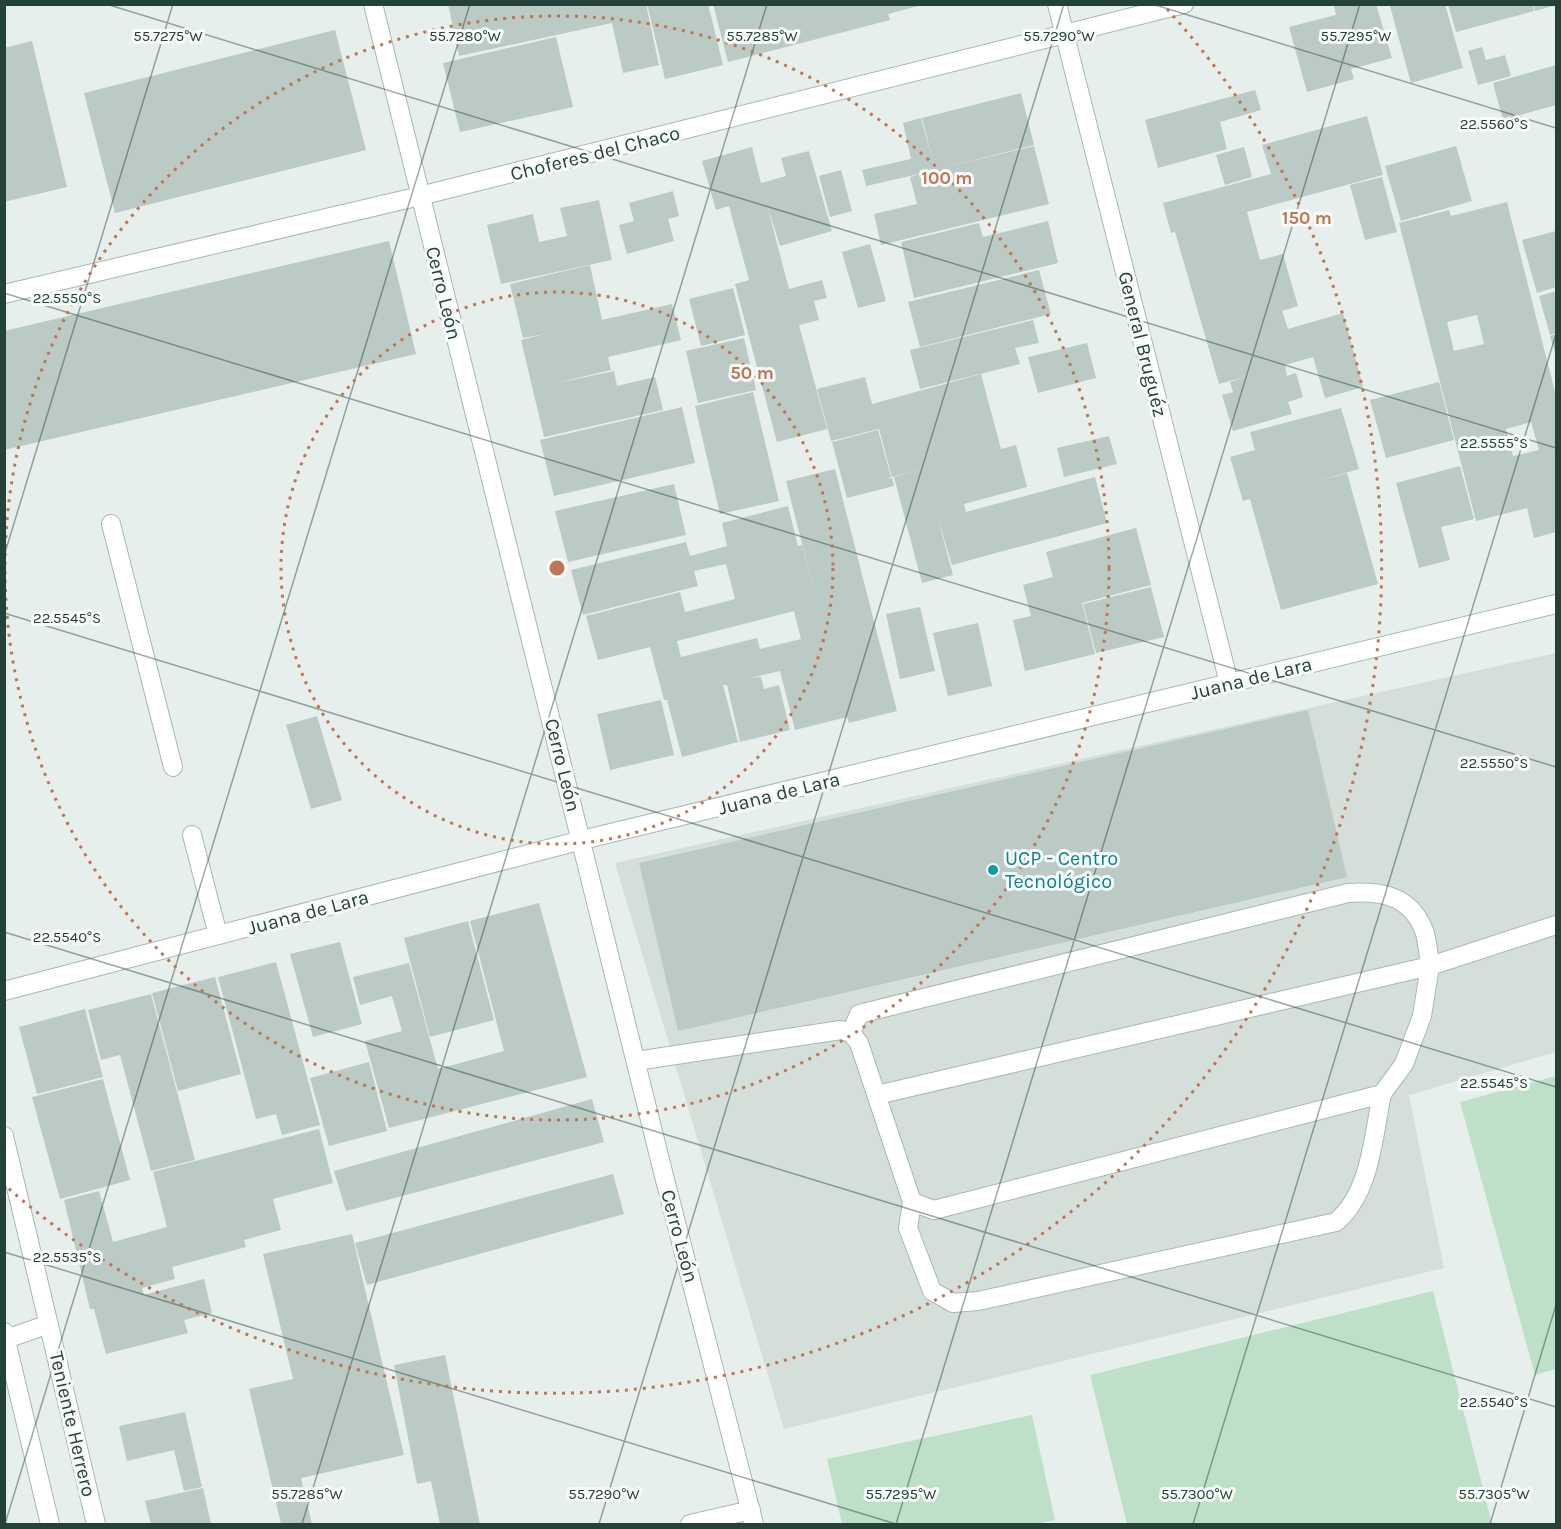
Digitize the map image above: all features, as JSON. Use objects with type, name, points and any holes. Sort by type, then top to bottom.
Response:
[{"type":"street","name":"Cerro León","points":[[373,4],[752,1517]]},
{"type":"street","name":"General Bruguéz","points":[[1058,4],[1230,684]]},
{"type":"street","name":"Choferes del Chaco","points":[[4,294],[420,196],[1065,36],[1184,4]]},
{"type":"street","points":[[111,524],[173,766]]},
{"type":"street","name":"Juana de Lara","points":[[4,992],[582,840],[1557,604]]},
{"type":"street","points":[[192,835],[218,936]]},
{"type":"street","points":[[636,1061],[841,1030],[851,1033],[859,1043],[912,1202],[908,1228],[932,1291],[953,1303],[978,1301],[1336,1222],[1348,1211],[1357,1196],[1367,1167],[1382,1094],[1404,1064],[1422,1016],[1430,966],[1424,929],[1406,902],[1370,891],[1348,894],[859,1014],[851,1033]]},
{"type":"street","points":[[877,1095],[1430,966],[1557,925]]},
{"type":"street","points":[[912,1202],[934,1210],[1382,1094]]},
{"type":"street","name":"Teniente Herrero","points":[[4,1136],[96,1524]]},
{"type":"street","name":"Teniente Herrero","points":[[49,1324],[5,1335],[50,1524]]},
{"type":"street","points":[[690,1524],[752,1517]]},
{"type":"shaded area","points":[[1556,653],[1556,1052],[1409,1095],[1444,1268],[784,1429],[615,863]]},
{"type":"green space","points":[[1556,1076],[1556,1369],[1535,1375],[1460,1102]]},
{"type":"green space","points":[[1433,1291],[1492,1524],[1127,1524],[1090,1375]]},
{"type":"green space","points":[[1032,1415],[1055,1520],[1034,1524],[842,1524],[827,1459]]},
{"type":"building","points":[[448,4],[646,4],[659,65],[623,73],[612,23],[459,56]]},
{"type":"building","points":[[647,4],[708,4],[723,65],[665,79]]},
{"type":"building","points":[[713,4],[922,5],[888,14],[890,20],[728,62]]},
{"type":"building","points":[[1376,4],[1392,58],[1351,69],[1354,79],[1307,92],[1289,27],[1336,15],[1334,6]]},
{"type":"building","points":[[1395,4],[1445,4],[1463,68],[1411,83],[1390,6]]},
{"type":"building","points":[[1448,4],[1533,4],[1534,11],[1456,32]]},
{"type":"building","points":[[1534,4],[1556,4],[1556,5],[1535,11]]},
{"type":"building","points":[[335,30],[366,150],[115,213],[84,93]]},
{"type":"building","points":[[556,37],[573,107],[460,132],[443,63]]},
{"type":"building","points":[[32,41],[67,187],[4,202],[4,48]]},
{"type":"building","points":[[1482,47],[1486,60],[1505,55],[1511,76],[1478,85],[1468,51]]},
{"type":"building","points":[[1556,65],[1556,105],[1503,120],[1493,83]]},
{"type":"building","points":[[1255,90],[1261,110],[1220,122],[1227,149],[1158,168],[1145,120]]},
{"type":"building","points":[[1021,93],[1034,145],[934,170],[1034,146],[1049,204],[881,245],[874,214],[917,204],[910,177],[923,173],[866,186],[862,170],[911,159],[903,123],[921,118],[934,165],[922,118]]},
{"type":"building","points":[[1367,116],[1383,175],[1247,212],[1260,260],[1283,254],[1298,306],[1282,311],[1288,329],[1343,313],[1363,387],[1325,398],[1313,357],[1285,365],[1287,376],[1296,373],[1303,397],[1288,402],[1292,414],[1233,431],[1222,395],[1233,392],[1230,382],[1248,376],[1219,384],[1175,232],[1171,233],[1163,203],[1271,174],[1262,145]]},
{"type":"building","points":[[1456,146],[1472,201],[1401,221],[1385,166]]},
{"type":"building","points":[[752,147],[761,183],[786,176],[781,158],[809,151],[832,231],[780,246],[767,205],[789,289],[822,280],[827,298],[814,301],[819,320],[799,325],[827,429],[777,442],[735,284],[749,280],[729,206],[716,210],[702,161]]},
{"type":"building","points":[[1244,147],[1252,177],[1225,185],[1216,155]]},
{"type":"building","points":[[841,170],[852,211],[830,217],[819,176]]},
{"type":"building","points":[[1382,177],[1397,232],[1365,240],[1350,185]]},
{"type":"building","points":[[673,191],[679,216],[668,219],[674,241],[627,254],[619,225],[634,221],[629,203]]},
{"type":"building","points":[[599,200],[612,260],[501,284],[487,225],[533,214],[539,242],[567,236],[560,208]]},
{"type":"building","points":[[1507,202],[1556,396],[1556,532],[1534,538],[1527,508],[1476,521],[1399,223],[1449,210],[1451,216]],"holes":[[[1477,315],[1484,344],[1454,351],[1447,322]],[[1531,422],[1539,450],[1513,456],[1506,429]]]},
{"type":"building","points":[[1048,221],[1058,263],[914,298],[901,242],[979,223],[983,237]]},
{"type":"building","points":[[1556,231],[1556,287],[1537,293],[1522,240]]},
{"type":"building","points":[[389,241],[416,354],[4,450],[4,331]]},
{"type":"building","points":[[870,244],[886,301],[858,308],[842,252]]},
{"type":"building","points":[[590,265],[602,320],[672,304],[681,340],[608,357],[611,370],[552,384],[614,371],[617,386],[655,377],[663,410],[544,437],[521,340],[544,334],[523,338],[510,284]]},
{"type":"building","points":[[1039,270],[1051,314],[920,347],[908,302]]},
{"type":"building","points":[[733,288],[745,335],[701,346],[689,299]]},
{"type":"building","points":[[1556,291],[1556,333],[1550,335],[1539,296]]},
{"type":"building","points":[[1033,320],[1039,343],[1015,348],[1020,364],[920,389],[910,350]]},
{"type":"building","points":[[1556,334],[1556,356],[1550,336]]},
{"type":"building","points":[[744,338],[756,390],[698,403],[686,351]]},
{"type":"building","points":[[1087,343],[1096,378],[1038,393],[1028,357]]},
{"type":"building","points":[[981,374],[1001,449],[1016,445],[1027,487],[964,504],[966,512],[1095,477],[1107,523],[952,565],[938,519],[953,575],[922,583],[894,477],[925,468],[892,477],[879,429],[831,441],[817,389],[865,377],[872,404]]},
{"type":"building","points":[[1439,382],[1454,440],[1386,458],[1370,400]]},
{"type":"building","points":[[753,392],[779,501],[720,514],[695,406]]},
{"type":"building","points":[[682,407],[695,463],[554,496],[540,440]]},
{"type":"building","points":[[1341,408],[1359,469],[1313,482],[1347,473],[1378,584],[1281,610],[1250,499],[1243,501],[1230,457],[1255,450],[1250,432]]},
{"type":"building","points":[[878,430],[891,477],[888,479],[892,478],[894,486],[847,498],[832,442]]},
{"type":"building","points":[[1109,436],[1117,464],[1064,477],[1057,448]]},
{"type":"building","points":[[1460,466],[1474,519],[1441,527],[1450,560],[1419,568],[1396,483]]},
{"type":"building","points":[[835,469],[897,711],[849,723],[847,717],[795,730],[780,671],[751,678],[761,677],[764,689],[779,685],[790,730],[740,742],[727,685],[723,685],[738,742],[682,757],[650,647],[598,660],[586,616],[680,592],[685,612],[735,599],[726,564],[694,571],[698,586],[583,615],[571,570],[686,542],[690,556],[727,546],[722,523],[788,506],[798,546],[802,545],[818,606],[786,481]],"holes":[[[794,611],[801,639],[760,649],[757,638],[681,657],[677,641]]]},
{"type":"building","points":[[674,484],[686,535],[568,562],[555,511]]},
{"type":"building","points":[[1136,528],[1151,585],[1082,603],[1095,654],[1025,671],[1013,620],[1031,616],[1023,585],[1053,577],[1046,552]]},
{"type":"building","points":[[1151,587],[1164,637],[1096,653],[1083,604]]},
{"type":"building","points":[[920,607],[935,671],[900,679],[886,614]]},
{"type":"building","points":[[978,623],[992,686],[948,696],[933,633]]},
{"type":"building","points":[[661,700],[674,755],[610,770],[597,714]]},
{"type":"building","name":"UCP - Centro Tecnológico","points":[[1308,710],[1347,877],[678,1031],[639,863]]},
{"type":"building","points":[[317,716],[342,800],[311,809],[286,725]]},
{"type":"building","points":[[539,903],[587,1077],[389,1128],[365,1041],[402,1031],[392,996],[360,1005],[353,977],[409,963],[438,1069],[504,1051],[470,921]]},
{"type":"building","points":[[468,921],[494,1020],[430,1037],[404,938]]},
{"type":"building","points":[[340,942],[362,1024],[313,1037],[290,954]]},
{"type":"building","points":[[276,962],[320,1125],[282,1135],[276,1114],[256,1119],[218,977]]},
{"type":"building","points":[[215,977],[241,1074],[178,1091],[152,993]]},
{"type":"building","points":[[151,994],[195,1160],[151,1171],[120,1055],[101,1060],[88,1010]]},
{"type":"building","points":[[85,1009],[103,1077],[37,1094],[19,1027]]},
{"type":"building","points":[[369,1062],[387,1131],[329,1146],[310,1078]]},
{"type":"building","points":[[103,1079],[130,1180],[60,1199],[32,1097]]},
{"type":"building","points":[[592,1099],[604,1142],[346,1211],[334,1171]]},
{"type":"building","points":[[319,1129],[333,1183],[273,1199],[281,1230],[244,1240],[246,1247],[172,1267],[175,1279],[142,1288],[144,1295],[204,1279],[212,1313],[184,1320],[188,1333],[106,1354],[94,1309],[90,1309],[64,1200],[99,1191],[113,1242],[167,1227],[153,1172]]},
{"type":"building","points":[[613,1174],[624,1214],[367,1285],[355,1243]]},
{"type":"building","points":[[352,1234],[404,1455],[301,1478],[312,1524],[281,1524],[249,1389],[293,1379],[263,1254]]},
{"type":"building","points":[[445,1355],[480,1524],[440,1524],[431,1481],[417,1484],[394,1365]]},
{"type":"building","points":[[185,1412],[202,1487],[184,1491],[174,1450],[127,1461],[119,1426]]},
{"type":"building","points":[[203,1488],[211,1524],[151,1524],[145,1501]]},
{"type":"place","name":"UCP - Centro Tecnológico","points":[[993,870]]}]
